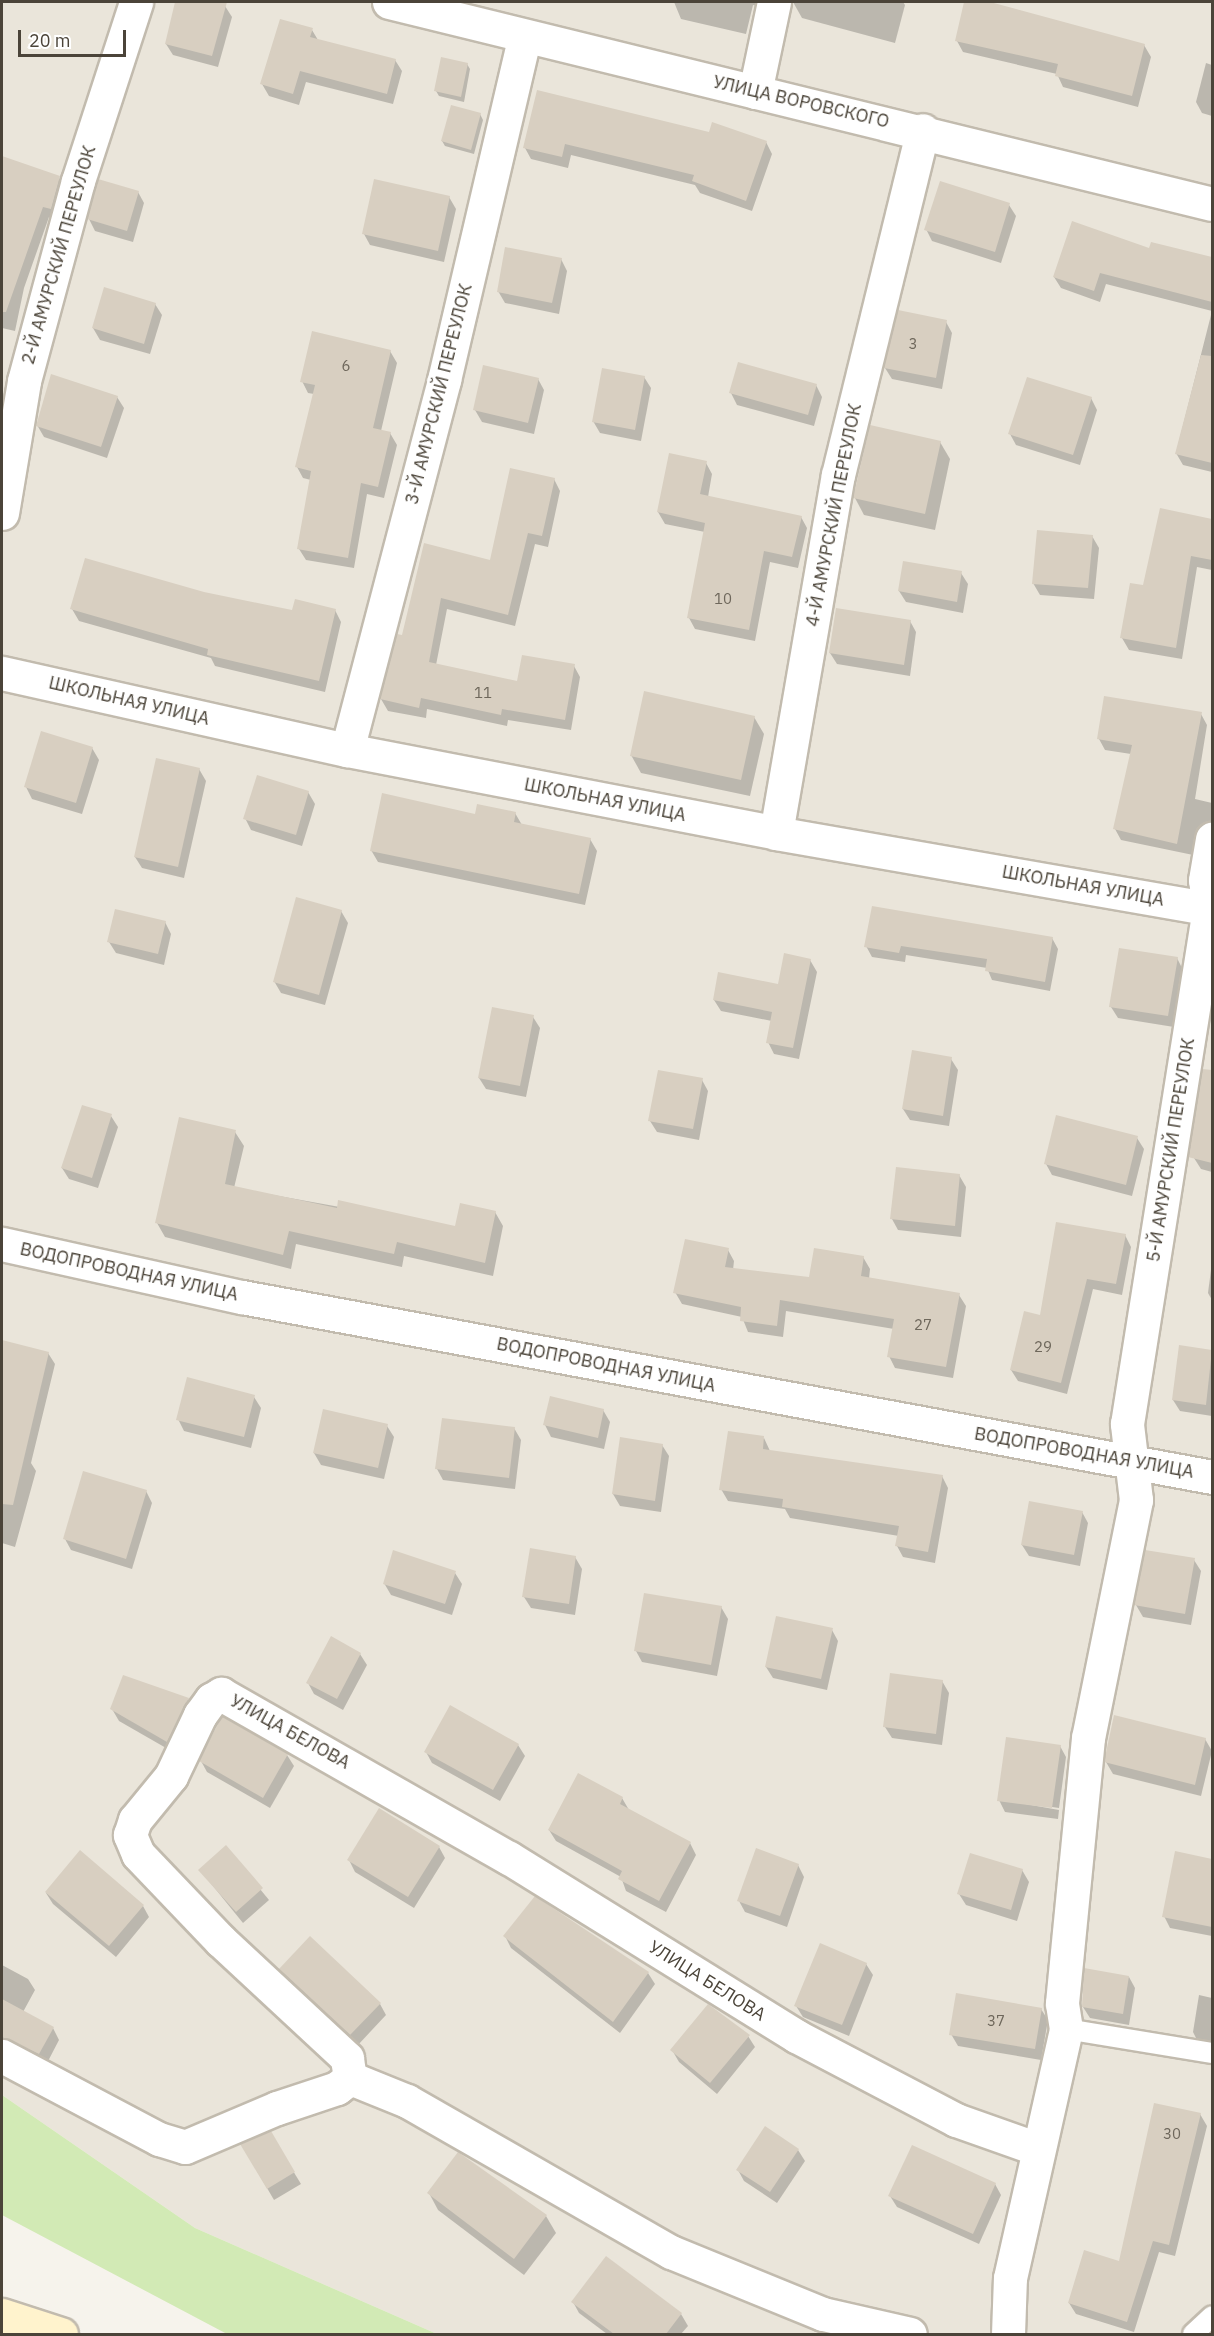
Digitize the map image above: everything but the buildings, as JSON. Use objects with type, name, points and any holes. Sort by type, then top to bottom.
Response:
[{"type":"main road","points":[[2,2315],[61,2334]]},
{"type":"street","name":"2-Й АМУРСКИЙ ПЕРЕУЛОК","points":[[2,513],[24,381],[78,181],[135,2]]},
{"type":"street","name":"УЛИЦА ВОРОВСКОГО","points":[[389,2],[755,92],[923,130],[1212,204]]},
{"type":"street","points":[[755,92],[774,2]]},
{"type":"street","name":"3-Й АМУРСКИЙ ПЕРЕУЛОК","points":[[347,750],[444,380],[525,36]]},
{"type":"street","name":"4-Й АМУРСКИЙ ПЕРЕУЛОК","points":[[776,833],[838,475],[923,130]]},
{"type":"street","name":"ШКОЛЬНАЯ УЛИЦА","points":[[2,672],[347,750],[776,833],[1211,909]]},
{"type":"street","name":"5-Й АМУРСКИЙ ПЕРЕУЛОК","points":[[1066,2029],[1062,2003],[1088,1738],[1136,1500],[1127,1424],[1211,909],[1205,880],[1212,839]]},
{"type":"street","name":"ВОДОПРОВОДНАЯ УЛИЦА","points":[[2,1244],[242,1297],[1212,1477]]},
{"type":"street","name":"УЛИЦА БЕЛОВА","points":[[350,2078],[347,2058],[221,1941],[138,1854],[130,1835],[135,1820],[171,1776],[200,1715],[211,1700],[221,1694],[528,1869],[796,2036],[956,2120],[1038,2149]]},
{"type":"street","points":[[1008,2334],[1010,2278],[1066,2029]]},
{"type":"street","points":[[2,2056],[159,2139],[185,2147],[337,2088],[350,2078],[407,2101],[671,2252],[823,2314],[910,2334]]},
{"type":"lane","points":[[1066,2029],[1212,2053]]},
{"type":"lane","points":[[1193,2334],[1212,2316]]},
{"type":"shaded area","points":[[2,2],[1212,2],[1212,2303],[1192,2334],[437,2334],[195,2228],[2,2095]]},
{"type":"green space","points":[[2,2095],[195,2228],[437,2334],[227,2334],[2,2215]]}]
